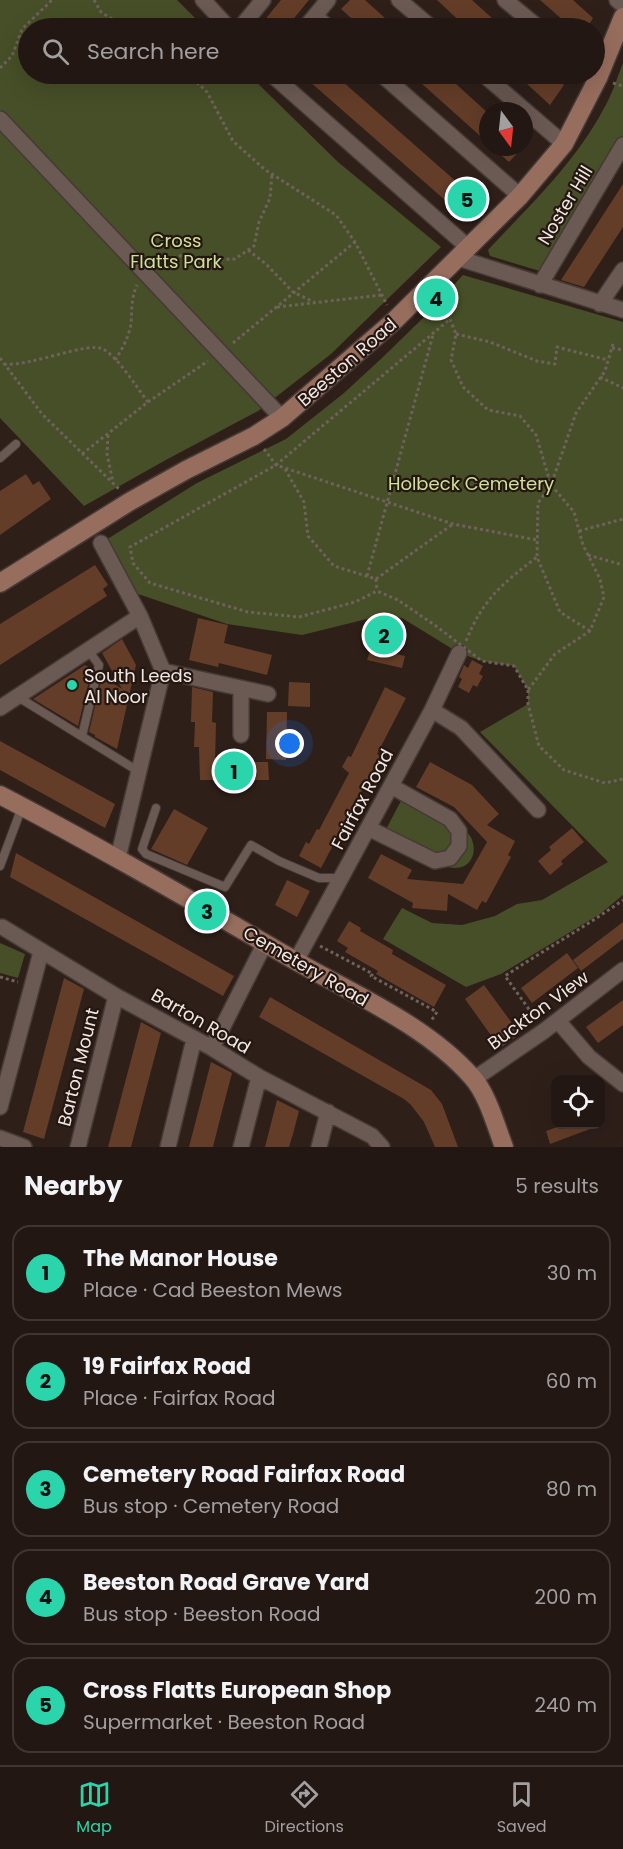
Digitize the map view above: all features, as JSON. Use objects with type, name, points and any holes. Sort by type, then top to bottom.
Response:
[{"type":"street","points":[[203,0],[220,18]]},
{"type":"street","points":[[248,18],[263,0]]},
{"type":"street","points":[[317,18],[315,16],[328,0]]},
{"type":"street","points":[[399,0],[420,18]]},
{"type":"street","points":[[505,0],[527,18]]},
{"type":"street","points":[[617,0],[623,5]]},
{"type":"street","name":"Beeston Road","points":[[605,55],[623,17]]},
{"type":"street","points":[[282,84],[463,253],[540,285],[623,310]]},
{"type":"street","points":[[392,84],[520,196]]},
{"type":"street","points":[[495,84],[564,144]]},
{"type":"street","name":"Beeston Road","points":[[0,583],[129,502],[254,436],[282,418],[395,320],[520,196],[564,144],[591,84]]},
{"type":"street","points":[[0,119],[282,418]]},
{"type":"street","name":"Noster Hill","points":[[540,285],[623,145]]},
{"type":"street","points":[[600,304],[623,270]]},
{"type":"street","points":[[101,543],[140,616],[163,670],[118,858]]},
{"type":"street","points":[[0,708],[140,616]]},
{"type":"street","name":"Fairfax Road","points":[[296,961],[432,710],[461,650]]},
{"type":"street","points":[[163,670],[268,694]]},
{"type":"street","points":[[241,688],[241,735]]},
{"type":"street","points":[[432,710],[461,728],[538,810]]},
{"type":"street","points":[[368,828],[435,861],[450,858],[459,846],[459,831],[450,819],[391,786]]},
{"type":"street","name":"Cemetery Road","points":[[0,795],[118,858],[365,999],[423,1035],[450,1054],[474,1079],[491,1112],[504,1147]]},
{"type":"street","name":"Barton Road","points":[[2,927],[116,996],[212,1048],[259,1077],[372,1136],[382,1147]]},
{"type":"street","points":[[212,1048],[266,943]]},
{"type":"street","points":[[0,1107],[41,952]]},
{"type":"street","name":"Buckton View","points":[[474,1079],[558,1021],[623,970]]},
{"type":"street","name":"Barton Mount","points":[[78,1147],[116,996]]},
{"type":"street","points":[[558,1021],[589,1058],[623,1084]]},
{"type":"street","points":[[168,1147],[194,1039]]},
{"type":"street","points":[[241,1147],[259,1077]]},
{"type":"street","points":[[319,1147],[328,1112]]},
{"type":"street","points":[[0,1138],[24,1147]]},
{"type":"lane","points":[[0,458],[16,444]]},
{"type":"lane","points":[[82,736],[99,665],[88,650]]},
{"type":"lane","points":[[18,697],[138,771]]},
{"type":"lane","points":[[0,866],[22,807]]},
{"type":"lane","points":[[156,808],[142,849],[146,854],[225,887],[251,845],[279,861],[319,878],[342,878]]},
{"type":"path","points":[[33,18],[52,0]]},
{"type":"path","points":[[94,0],[101,12],[110,18]]},
{"type":"path","points":[[0,68],[12,56],[18,40]]},
{"type":"path","points":[[199,84],[207,92],[233,141],[272,174],[336,215],[355,242],[395,320]]},
{"type":"path","points":[[115,360],[130,327],[132,295],[146,272],[159,260],[185,255],[210,260],[235,259],[254,246],[259,222],[270,198],[272,174]]},
{"type":"path","points":[[248,250],[266,264],[293,292],[315,303]]},
{"type":"path","points":[[275,308],[382,295]]},
{"type":"path","points":[[528,690],[555,654],[590,632],[604,597],[600,579],[588,555],[574,512],[551,485],[536,435],[520,416],[488,410],[463,387],[451,360],[456,334],[450,319],[276,465],[130,547],[133,562],[150,583],[248,612],[299,617],[355,602],[377,591],[398,600],[461,650],[482,661],[514,666],[528,690],[528,704],[539,746],[564,770],[605,783],[623,779]]},
{"type":"path","points":[[367,576],[433,333]]},
{"type":"path","points":[[456,334],[490,342],[537,361],[555,364],[557,347],[608,360]]},
{"type":"path","points":[[4,364],[29,363],[92,346],[103,349],[115,360],[148,402]]},
{"type":"path","points":[[590,632],[560,612],[537,557],[538,503],[551,485],[576,413],[600,377],[613,346],[623,350]]},
{"type":"path","points":[[0,358],[42,414],[114,483],[129,502]]},
{"type":"path","points":[[600,377],[623,388]]},
{"type":"path","points":[[108,435],[107,454],[114,483]]},
{"type":"path","points":[[254,436],[276,465],[453,524],[537,540]]},
{"type":"path","points":[[285,468],[304,502],[308,536],[334,566],[376,579]]},
{"type":"path","points":[[579,531],[623,519]]},
{"type":"path","points":[[376,579],[453,524]]},
{"type":"path","points":[[588,555],[623,565]]},
{"type":"path","points":[[461,650],[476,617],[502,584],[537,557]]},
{"type":"path","points":[[376,579],[377,591]]},
{"type":"path","points":[[544,1031],[506,976],[548,947],[587,926],[623,900]]},
{"type":"path","points":[[308,940],[373,974],[371,976],[421,1003]]},
{"type":"green space","name":"Cross Flatts Park","points":[[0,0],[177,0],[195,18],[18,18],[18,84],[258,84],[338,162],[441,247],[331,354],[258,411],[84,506],[0,418]]},
{"type":"green space","points":[[623,63],[623,138],[540,271],[490,256],[488,250],[550,184],[579,148],[606,104]]},
{"type":"green space","name":"Holbeck Cemetery","points":[[463,275],[623,322],[623,895],[600,914],[501,974],[466,987],[383,939],[402,908],[432,923],[462,925],[495,916],[517,904],[542,900],[608,862],[480,732],[528,704],[528,690],[514,666],[482,661],[459,653],[402,618],[379,616],[302,635],[227,624],[126,590],[101,543],[197,483],[286,439],[344,393],[383,357]]},
{"type":"green space","points":[[403,797],[466,831],[474,848],[467,864],[462,867],[448,867],[419,854],[384,833]]},
{"type":"green space","points":[[0,943],[25,954],[18,978],[0,973]]},
{"type":"building","points":[[281,0],[309,0],[294,18],[266,18]]},
{"type":"building","points":[[350,0],[365,0],[385,18],[351,18],[341,9]]},
{"type":"building","points":[[437,0],[472,0],[492,18],[456,18]]},
{"type":"building","points":[[540,0],[573,0],[593,18],[561,18]]},
{"type":"building","points":[[312,84],[345,84],[476,199],[462,215]]},
{"type":"building","points":[[422,84],[456,84],[479,105],[479,135]]},
{"type":"building","points":[[527,84],[563,84],[550,105]]},
{"type":"building","points":[[502,156],[515,156],[509,162]]},
{"type":"building","points":[[623,184],[623,227],[584,287],[561,280]]},
{"type":"building","points":[[26,474],[33,485],[39,481],[51,499],[0,535],[0,491]]},
{"type":"building","points":[[95,565],[108,585],[103,589],[107,596],[0,665],[0,624]]},
{"type":"building","points":[[375,617],[399,623],[392,653],[405,656],[402,668],[367,660]]},
{"type":"building","points":[[198,618],[228,625],[224,643],[272,655],[267,675],[219,663],[218,667],[189,660]]},
{"type":"building","points":[[122,639],[136,665],[117,749],[89,732],[102,676],[122,689],[102,653]]},
{"type":"building","points":[[472,660],[483,666],[479,674],[483,676],[477,687],[473,685],[469,693],[458,687],[464,665],[468,668]]},
{"type":"building","name":"South Leeds Al Noor","points":[[85,665],[92,669],[78,726],[33,699]]},
{"type":"building","points":[[289,682],[310,683],[310,707],[288,706]]},
{"type":"building","points":[[192,687],[213,692],[212,722],[216,723],[215,762],[268,762],[269,780],[200,780],[199,747],[194,747],[195,722],[191,722]]},
{"type":"building","points":[[385,687],[406,698],[377,754],[380,756],[321,868],[299,856],[306,842],[309,844],[317,829],[319,830],[349,773],[342,767],[348,756],[351,757]]},
{"type":"building","points":[[267,712],[287,712],[286,760],[266,759]]},
{"type":"building","points":[[0,741],[115,804],[105,828],[0,770]]},
{"type":"building","points":[[430,762],[472,785],[499,814],[487,825],[515,841],[508,855],[511,857],[486,903],[482,901],[477,910],[448,894],[447,911],[412,908],[413,903],[368,878],[381,854],[412,870],[407,879],[463,884],[487,842],[454,807],[416,787]]},
{"type":"building","points":[[174,809],[208,828],[187,865],[151,849]]},
{"type":"building","points":[[572,828],[584,842],[561,861],[563,864],[550,875],[538,861],[551,850],[549,847]]},
{"type":"building","points":[[16,853],[234,976],[223,996],[10,877]]},
{"type":"building","points":[[287,880],[310,891],[297,917],[275,905]]},
{"type":"building","points":[[349,921],[361,928],[360,931],[393,950],[392,954],[446,985],[434,1007],[376,974],[378,971],[345,952],[348,948],[337,941]]},
{"type":"building","points":[[623,922],[623,939],[581,971],[573,960]]},
{"type":"building","points":[[567,953],[578,968],[532,1003],[521,988]]},
{"type":"building","points":[[64,978],[84,989],[44,1139],[23,1132]]},
{"type":"building","points":[[484,985],[520,1034],[500,1048],[465,999]]},
{"type":"building","points":[[270,997],[431,1090],[442,1104],[458,1147],[435,1147],[424,1122],[404,1099],[259,1017]]},
{"type":"building","points":[[623,1000],[623,1025],[598,1043],[586,1027]]},
{"type":"building","points":[[141,1022],[161,1033],[131,1147],[108,1147]]},
{"type":"building","points":[[211,1062],[232,1073],[213,1147],[189,1147]]},
{"type":"building","points":[[277,1100],[299,1111],[289,1147],[265,1147]]},
{"type":"building","points":[[552,1129],[590,1129],[550,1144],[546,1131]]},
{"type":"place","name":"Cross Flatts European Shop","points":[[467,199]]},
{"type":"place","name":"Beeston Road Grave Yard","points":[[436,298]]},
{"type":"place","name":"19 Fairfax Road","points":[[384,635]]},
{"type":"place","name":"South Leeds Al Noor","points":[[72,685]]},
{"type":"place","name":"The Manor House","points":[[234,771]]},
{"type":"place","name":"Cemetery Road Fairfax Road","points":[[207,911]]}]
